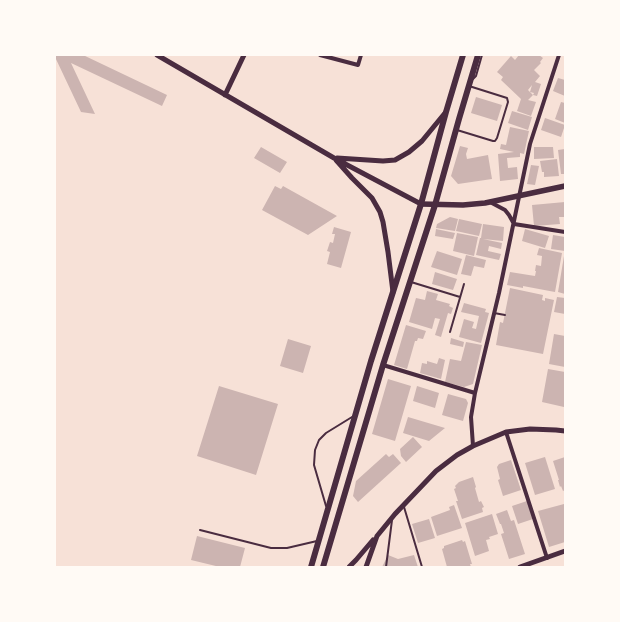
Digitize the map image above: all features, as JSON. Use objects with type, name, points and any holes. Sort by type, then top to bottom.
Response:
[{"type":"main road","points":[[311,567],[355,415],[421,204],[463,55]]},
{"type":"main road","points":[[325,566],[368,415],[435,204],[478,55]]},
{"type":"main road","points":[[421,204],[464,205],[490,202],[565,186]]},
{"type":"street","points":[[157,55],[334,158],[421,204]]},
{"type":"street","points":[[226,95],[244,55]]},
{"type":"street","points":[[320,55],[358,65],[361,55]]},
{"type":"street","points":[[473,446],[471,417],[475,393],[514,224],[533,132],[559,55]]},
{"type":"street","points":[[334,158],[370,161],[395,160],[409,152],[422,141],[446,112]]},
{"type":"street","points":[[334,158],[372,198],[380,212],[388,252],[393,293]]},
{"type":"street","points":[[490,202],[505,210],[514,224]]},
{"type":"street","points":[[514,224],[565,232]]},
{"type":"street","points":[[383,365],[475,393]]},
{"type":"street","points":[[349,567],[403,505],[436,471],[457,455],[473,446],[506,432],[530,429],[565,431]]},
{"type":"street","points":[[506,432],[547,558]]},
{"type":"street","points":[[366,567],[377,536]]},
{"type":"street","points":[[520,567],[565,551]]},
{"type":"lane","points":[[456,130],[492,141],[495,141],[498,138],[508,102],[507,98],[469,84],[476,76],[482,55]]},
{"type":"lane","points":[[410,282],[460,297]]},
{"type":"lane","points":[[450,332],[464,284]]},
{"type":"lane","points":[[494,313],[505,315]]},
{"type":"lane","points":[[328,512],[314,465],[315,450],[319,440],[326,433],[355,415]]},
{"type":"lane","points":[[403,505],[422,567]]},
{"type":"lane","points":[[386,567],[392,517]]},
{"type":"lane","points":[[200,530],[271,548],[287,548],[318,541]]},
{"type":"building","points":[[55,55],[83,55],[167,95],[162,106],[71,63],[95,114],[81,112]]},
{"type":"building","points":[[519,55],[539,55],[543,58],[540,62],[541,63],[534,70],[540,76],[535,82],[541,84],[537,96],[533,95],[528,100],[536,102],[531,116],[517,111],[521,99],[501,80],[503,77],[497,72],[511,56],[515,60]]},
{"type":"building","points":[[558,78],[565,80],[565,96],[553,91]]},
{"type":"building","points":[[476,97],[502,105],[497,121],[471,113]]},
{"type":"building","points":[[561,102],[565,103],[565,123],[555,119]]},
{"type":"building","points":[[512,111],[532,117],[528,130],[508,123]]},
{"type":"building","points":[[545,118],[565,125],[561,137],[541,130]]},
{"type":"building","points":[[510,127],[529,131],[524,154],[520,153],[520,157],[507,158],[508,168],[517,167],[518,179],[500,181],[498,154],[514,152],[500,149],[501,144],[506,145]]},
{"type":"building","points":[[460,146],[468,148],[466,154],[467,159],[488,155],[492,179],[458,184],[451,176]]},
{"type":"building","points":[[261,147],[287,162],[280,173],[254,158]]},
{"type":"building","points":[[534,147],[553,147],[554,158],[534,159]]},
{"type":"building","points":[[565,149],[565,174],[561,174],[558,150]]},
{"type":"building","points":[[557,159],[559,176],[544,177],[544,172],[542,172],[540,161]]},
{"type":"building","points":[[531,165],[539,166],[535,185],[527,184]]},
{"type":"building","points":[[275,186],[281,189],[283,186],[337,216],[308,235],[262,210]]},
{"type":"building","points":[[565,202],[565,217],[559,217],[560,224],[534,226],[532,205]]},
{"type":"building","points":[[450,217],[458,219],[455,231],[436,228],[437,224]]},
{"type":"building","points":[[459,219],[482,224],[479,236],[456,231]]},
{"type":"building","points":[[483,224],[504,227],[503,241],[483,239],[502,243],[501,249],[489,246],[488,251],[501,254],[499,260],[476,255]]},
{"type":"building","points":[[334,227],[351,232],[341,268],[327,264],[330,252],[327,251],[330,242],[333,243],[335,234],[332,234]]},
{"type":"building","points":[[436,229],[455,233],[453,239],[435,236]]},
{"type":"building","points":[[525,229],[549,236],[545,248],[522,241]]},
{"type":"building","points":[[457,233],[478,237],[474,256],[453,251]]},
{"type":"building","points":[[553,235],[565,237],[565,251],[551,249]]},
{"type":"building","points":[[539,248],[562,253],[555,292],[523,286],[523,288],[507,285],[510,272],[535,276],[536,265],[541,266],[542,256],[537,255]]},
{"type":"building","points":[[437,251],[462,259],[457,275],[431,267]]},
{"type":"building","points":[[466,255],[486,260],[484,268],[474,266],[471,276],[461,274]]},
{"type":"building","points":[[565,256],[565,294],[558,292]]},
{"type":"building","points":[[435,272],[457,279],[453,290],[432,284]]},
{"type":"building","points":[[510,288],[543,295],[542,300],[545,301],[545,298],[554,300],[543,354],[496,345],[500,322],[503,323]]},
{"type":"building","points":[[427,291],[438,294],[436,300],[450,304],[449,306],[453,308],[451,314],[448,313],[441,337],[435,335],[440,319],[435,318],[432,329],[409,322],[416,298],[425,300]]},
{"type":"building","points":[[557,297],[565,298],[565,314],[554,312]]},
{"type":"building","points":[[464,303],[486,309],[485,312],[489,313],[481,343],[459,337],[464,319],[474,322],[472,328],[476,329],[479,316],[461,312]]},
{"type":"building","points":[[406,325],[426,331],[423,339],[418,338],[417,341],[415,341],[407,369],[394,365]]},
{"type":"building","points":[[554,334],[565,336],[565,367],[549,364]]},
{"type":"building","points":[[451,338],[464,342],[463,347],[450,344]]},
{"type":"building","points":[[288,339],[311,346],[303,373],[280,366]]},
{"type":"building","points":[[466,342],[482,345],[473,384],[464,387],[445,382],[450,359],[461,361]]},
{"type":"building","points":[[439,358],[445,360],[441,379],[420,373],[422,363],[427,364],[427,361],[437,364]]},
{"type":"building","points":[[548,369],[565,372],[564,407],[542,402]]},
{"type":"building","points":[[388,379],[411,386],[395,441],[372,434]]},
{"type":"building","points":[[219,386],[278,404],[256,475],[197,456]]},
{"type":"building","points":[[417,386],[439,393],[435,408],[413,401]]},
{"type":"building","points":[[448,394],[466,399],[468,403],[463,421],[442,415]]},
{"type":"building","points":[[408,417],[445,428],[429,441],[403,433]]},
{"type":"building","points":[[413,437],[422,447],[406,462],[401,456],[400,449]]},
{"type":"building","points":[[386,454],[389,457],[393,454],[401,463],[358,502],[353,496],[356,481]]},
{"type":"building","points":[[545,457],[555,489],[535,495],[525,463]]},
{"type":"building","points":[[565,457],[565,490],[563,491],[561,486],[560,487],[553,461]]},
{"type":"building","points":[[511,460],[521,490],[503,496],[498,480],[500,479],[497,467],[499,464]]},
{"type":"building","points":[[473,477],[479,502],[481,501],[484,507],[482,508],[483,512],[462,519],[454,489],[459,482]]},
{"type":"building","points":[[527,501],[533,519],[518,524],[512,506]]},
{"type":"building","points":[[564,504],[565,542],[549,547],[538,511]]},
{"type":"building","points":[[454,505],[462,528],[437,536],[431,517],[450,510],[449,507]]},
{"type":"building","points":[[507,510],[511,521],[514,520],[525,554],[509,559],[501,534],[504,533],[496,514]]},
{"type":"building","points":[[492,514],[498,534],[489,537],[490,539],[486,540],[489,551],[475,556],[465,523]]},
{"type":"building","points":[[429,519],[435,538],[418,543],[412,524]]},
{"type":"building","points":[[197,536],[245,548],[240,567],[220,567],[191,560]]},
{"type":"building","points":[[462,540],[463,542],[465,541],[472,564],[470,564],[471,567],[447,567],[442,549],[444,546]]},
{"type":"building","points":[[388,555],[398,559],[414,555],[418,567],[382,567]]}]
